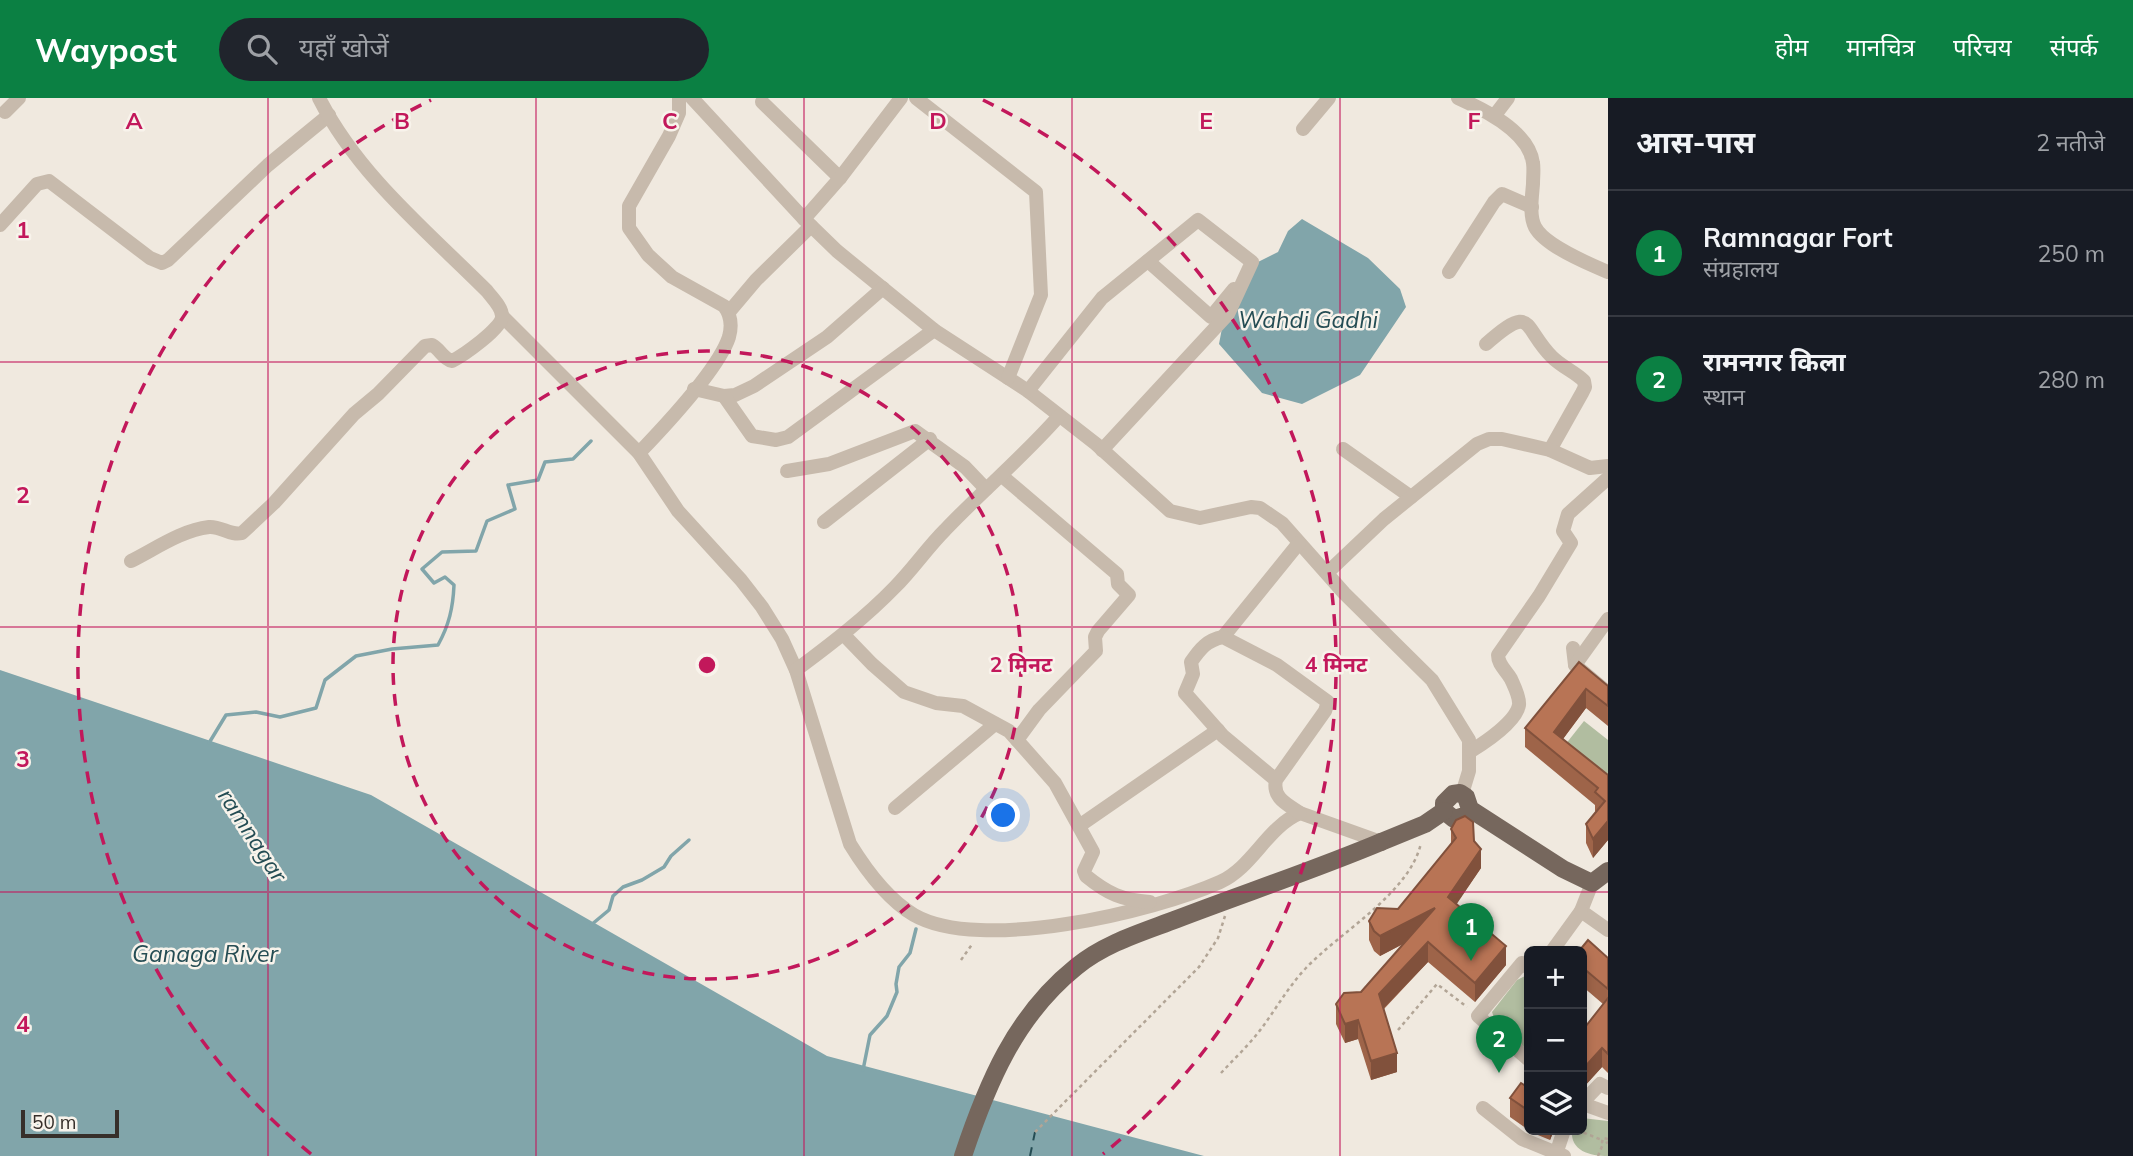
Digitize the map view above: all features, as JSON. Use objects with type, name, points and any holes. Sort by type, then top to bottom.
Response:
[{"type":"main road","points":[[963,1156],[981,1102],[1002,1057],[1028,1017],[1076,967],[1102,950],[1149,930],[1381,842],[1425,824],[1444,811],[1454,819],[1467,815],[1466,802]]},
{"type":"main road","points":[[1466,802],[1563,869],[1592,883],[1608,871]]},
{"type":"street","points":[[5,113],[19,98]]},
{"type":"street","points":[[131,561],[181,536],[206,528],[217,527],[236,534],[242,533],[274,503],[354,414],[378,394],[425,346],[432,345],[449,361],[454,360],[492,332],[501,322],[499,306],[487,291],[388,196],[348,144],[319,98]]},
{"type":"street","points":[[639,453],[694,389],[724,348],[731,325],[729,313],[714,299],[672,276],[648,255],[629,229],[629,206],[669,135],[679,113],[679,98]]},
{"type":"street","points":[[692,98],[808,223],[883,288],[934,330],[1028,391],[1102,450],[1170,511],[1200,518],[1251,507],[1260,508],[1282,523],[1299,544],[1432,680],[1469,740],[1471,751],[1466,802]]},
{"type":"street","points":[[729,313],[808,223],[901,98]]},
{"type":"street","points":[[916,98],[1037,192],[1041,295],[1008,378]]},
{"type":"street","points":[[1303,129],[1329,98]]},
{"type":"street","points":[[1458,98],[1495,115],[1531,153],[1534,163],[1534,226],[1541,235],[1583,262],[1608,272]]},
{"type":"street","points":[[1495,115],[1508,98]]},
{"type":"street","points":[[762,102],[841,178]]},
{"type":"street","points":[[0,225],[37,184],[49,181],[149,258],[162,263],[268,165],[329,115]]},
{"type":"street","points":[[1449,272],[1498,197],[1502,194],[1532,207]]},
{"type":"street","points":[[1028,391],[1102,298],[1198,220],[1252,262],[1228,314],[1102,450]]},
{"type":"street","points":[[1147,261],[1211,317],[1245,276]]},
{"type":"street","points":[[694,389],[724,397],[736,395],[754,386],[817,344],[883,288]]},
{"type":"street","points":[[502,316],[639,453],[678,511],[762,607],[782,639],[796,670],[850,844],[864,867],[915,916],[981,931],[1044,927],[1098,919],[1159,903],[1221,881],[1255,853],[1288,818],[1300,813]]},
{"type":"street","points":[[1486,344],[1507,326],[1525,322],[1533,329],[1553,359],[1584,381],[1585,387],[1550,450]]},
{"type":"street","points":[[724,397],[752,436],[776,440],[788,437],[934,330]]},
{"type":"street","points":[[796,670],[845,635],[898,585],[943,532],[1002,476],[1059,416]]},
{"type":"street","points":[[787,471],[829,464],[913,431],[930,439],[965,467],[986,489]]},
{"type":"street","points":[[824,522],[930,439]]},
{"type":"street","points":[[1327,573],[1411,497],[1477,444],[1489,439],[1502,439],[1550,450],[1590,468],[1608,466]]},
{"type":"street","points":[[1343,449],[1411,497]]},
{"type":"street","points":[[1002,476],[1117,574],[1118,584],[1129,595],[1098,631],[1095,639],[1096,651],[1038,710],[1017,740]]},
{"type":"street","points":[[1471,751],[1497,732],[1518,708],[1517,693],[1499,662],[1498,655],[1539,596],[1571,543],[1563,531],[1568,514],[1608,478]]},
{"type":"street","points":[[1223,637],[1299,544]]},
{"type":"street","points":[[1574,665],[1608,619]]},
{"type":"street","points":[[845,635],[904,692],[936,703],[963,706],[1004,728],[1055,783],[1079,826],[1093,852],[1084,871],[1086,876],[1115,897],[1128,901],[1159,903]]},
{"type":"street","points":[[1276,780],[1218,730],[1186,695],[1185,690],[1194,674],[1191,662],[1201,648],[1214,638],[1223,637],[1277,665],[1328,702],[1325,711],[1276,780],[1274,788],[1280,799],[1300,813],[1381,842]]},
{"type":"street","points":[[1573,648],[1574,665],[1608,693]]},
{"type":"street","points":[[895,808],[995,724]]},
{"type":"street","points":[[1079,826],[1218,730]]},
{"type":"street","points":[[1556,946],[1581,911],[1592,883]]},
{"type":"street","points":[[1581,911],[1608,930]]},
{"type":"street","points":[[1524,964],[1522,963],[1478,1016],[1524,1056]]},
{"type":"street","points":[[1587,1099],[1600,1084],[1608,1088]]},
{"type":"street","points":[[1587,1105],[1608,1113]]},
{"type":"street","points":[[1483,1108],[1522,1139],[1560,1155],[1563,1135]]},
{"type":"path","points":[[1221,1073],[1260,1030],[1284,994],[1307,967],[1395,890],[1411,868],[1425,824]]},
{"type":"path","points":[[1035,1132],[1199,967],[1218,938],[1225,914]]},
{"type":"path","points":[[961,960],[981,931]]},
{"type":"path","points":[[1398,1030],[1437,984],[1478,1016]]},
{"type":"path","points":[[1587,1135],[1602,1142]]},
{"type":"path","points":[[1598,1156],[1602,1142],[1608,1138]]},
{"type":"green space","points":[[1584,721],[1608,740],[1608,784],[1561,750]]},
{"type":"green space","points":[[1524,976],[1524,1047],[1495,1021],[1492,1012],[1517,980]]},
{"type":"green space","points":[[1587,1119],[1608,1121],[1608,1156],[1582,1151],[1572,1137],[1587,1135]]},
{"type":"water","name":"Wahdi Gadhi","points":[[1302,219],[1368,258],[1400,289],[1406,307],[1360,375],[1302,404],[1262,393],[1219,344],[1227,302],[1252,265],[1278,252],[1288,231]]},
{"type":"water","name":"Ganaga River","points":[[0,670],[371,795],[827,1056],[1204,1156],[0,1156]]},
{"type":"building","points":[[1579,662],[1608,686],[1608,706],[1586,689],[1554,732],[1608,775],[1608,821],[1593,839],[1586,824],[1605,801],[1595,792],[1598,788],[1525,728]]},
{"type":"building","points":[[1465,816],[1473,822],[1474,841],[1481,849],[1448,897],[1506,946],[1475,983],[1428,942],[1379,994],[1397,1053],[1371,1061],[1358,1020],[1345,1024],[1336,1004],[1344,993],[1361,992],[1435,908],[1380,936],[1369,921],[1377,908],[1398,909],[1456,838],[1451,829],[1456,820]]},
{"type":"building","points":[[1588,940],[1608,958],[1608,989],[1587,971],[1587,946],[1583,946]]},
{"type":"building","points":[[1608,998],[1608,1054],[1602,1048],[1587,1064],[1587,1025]]},
{"type":"building","points":[[1521,1083],[1524,1085],[1524,1108],[1510,1098]]},
{"type":"waterway","name":"ramnagar","points":[[209,743],[226,715],[256,712],[280,717],[316,708],[325,680],[356,656],[392,649],[438,645],[450,616],[454,585],[445,577],[434,583],[422,569],[442,552],[476,551],[487,521],[515,509],[508,485],[538,480],[545,462],[573,459],[591,441]]},
{"type":"waterway","name":"ramnagar","points":[[591,925],[609,910],[613,896],[623,887],[664,867],[671,856],[689,840]]},
{"type":"waterway","name":"ramnagar","points":[[863,1070],[870,1035],[887,1016],[897,992],[899,967],[910,953],[916,929]]},
{"type":"ferry route","points":[[1030,1156],[1035,1132]]},
{"type":"place","name":"Ramnagar Fort","points":[[1471,961]]},
{"type":"place","name":"रामनगर किला","points":[[1499,1073]]}]
